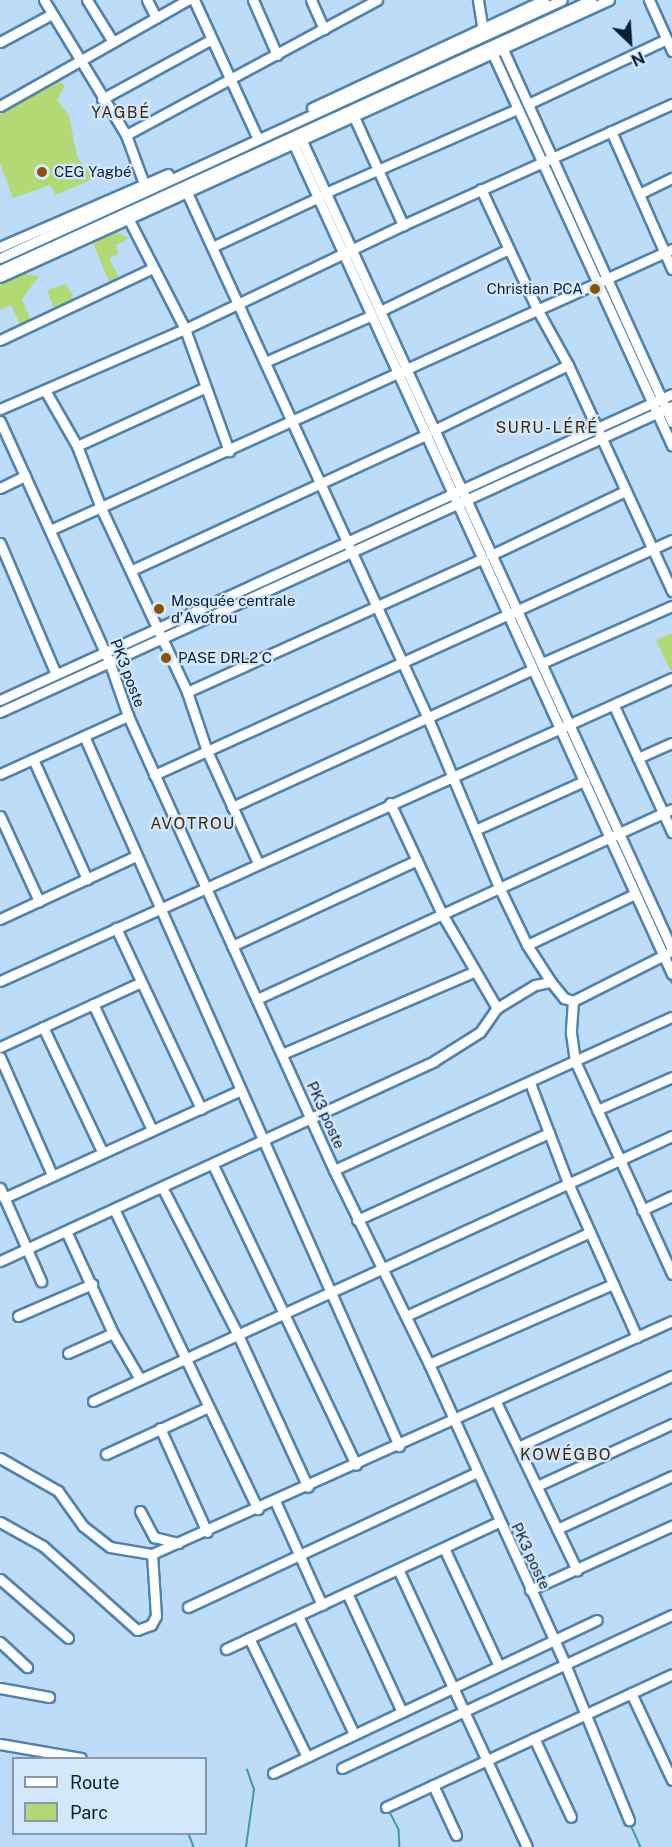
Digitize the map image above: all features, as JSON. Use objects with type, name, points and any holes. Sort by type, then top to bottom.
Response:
[{"type":"street","points":[[44,0],[82,60],[102,99],[126,135],[144,184]]},
{"type":"street","points":[[87,0],[112,42]]},
{"type":"street","points":[[147,0],[156,18]]},
{"type":"street","points":[[0,106],[187,0]]},
{"type":"street","points":[[194,0],[256,135]]},
{"type":"street","points":[[253,0],[277,55]]},
{"type":"street","points":[[311,0],[324,29]]},
{"type":"street","points":[[126,135],[231,81],[377,0]]},
{"type":"street","points":[[479,0],[491,50],[542,164],[657,401],[665,409],[672,422]]},
{"type":"street","points":[[0,258],[544,0]]},
{"type":"street","points":[[1,244],[256,135],[487,27],[562,0]]},
{"type":"street","points":[[0,278],[188,195],[354,117],[591,0]]},
{"type":"street","points":[[501,45],[609,0]]},
{"type":"street","points":[[649,0],[672,51]]},
{"type":"street","points":[[0,42],[52,14]]},
{"type":"street","points":[[487,27],[501,45],[554,158],[608,278],[657,401]]},
{"type":"street","points":[[102,99],[212,39]]},
{"type":"street","points":[[528,104],[667,39]]},
{"type":"street","points":[[0,270],[491,50]]},
{"type":"street","points":[[0,409],[46,392],[185,329],[403,225],[672,104]]},
{"type":"street","points":[[212,247],[377,168],[517,109]]},
{"type":"street","points":[[354,117],[403,225]]},
{"type":"street","points":[[610,131],[668,251],[672,269]]},
{"type":"street","points":[[298,143],[347,252],[370,316],[403,372]]},
{"type":"street","points":[[639,194],[672,178]]},
{"type":"street","points":[[481,189],[537,309],[568,365],[596,428],[603,438],[672,591]]},
{"type":"street","points":[[188,195],[240,301],[375,609],[427,716],[499,887],[527,945],[551,982],[564,998],[573,1002]]},
{"type":"street","points":[[129,220],[185,329],[204,388],[229,451]]},
{"type":"street","points":[[380,310],[509,249]]},
{"type":"street","points":[[50,530],[294,422],[668,251]]},
{"type":"street","points":[[347,252],[380,310],[403,372],[512,612],[533,669],[564,727],[669,952],[672,974]]},
{"type":"street","points":[[0,340],[153,268]]},
{"type":"street","points":[[265,362],[370,316]]},
{"type":"street","points":[[132,570],[430,432],[568,365]]},
{"type":"street","points":[[77,446],[204,388]]},
{"type":"street","points":[[46,392],[77,446],[101,508],[132,570],[161,639],[187,692],[207,751],[258,863]]},
{"type":"street","points":[[0,687],[2,698],[672,394]]},
{"type":"street","points":[[0,712],[665,409]]},
{"type":"street","points":[[665,409],[672,446]]},
{"type":"street","name":"PK3 poste","points":[[0,421],[109,661],[128,716],[154,775],[357,1220],[429,1364],[498,1522],[565,1664],[629,1820]]},
{"type":"street","points":[[0,488],[25,476]]},
{"type":"street","points":[[187,692],[375,609],[625,491]]},
{"type":"street","points":[[154,775],[672,540]]},
{"type":"street","points":[[0,543],[56,674]]},
{"type":"street","points":[[542,663],[672,606]]},
{"type":"street","points":[[512,612],[542,663],[584,781],[615,837],[635,894],[669,952]]},
{"type":"street","points":[[232,807],[533,669]]},
{"type":"street","points":[[0,981],[390,803],[614,706],[672,678]]},
{"type":"street","points":[[614,706],[638,758],[668,811],[672,832]]},
{"type":"street","points":[[0,774],[128,716]]},
{"type":"street","points":[[84,736],[262,1144],[399,1446]]},
{"type":"street","points":[[638,758],[672,743]]},
{"type":"street","points":[[33,759],[87,879]]},
{"type":"street","points":[[476,830],[584,781]]},
{"type":"street","points":[[390,803],[442,914],[473,972],[497,1008]]},
{"type":"street","points":[[257,999],[668,811]]},
{"type":"street","points":[[0,816],[39,901]]},
{"type":"street","points":[[0,919],[136,856]]},
{"type":"street","points":[[232,946],[417,860]]},
{"type":"street","points":[[527,945],[635,894]]},
{"type":"street","points":[[116,928],[201,1109]]},
{"type":"street","points":[[573,1002],[669,952]]},
{"type":"street","points":[[282,1054],[473,972]]},
{"type":"street","points":[[0,1047],[141,982]]},
{"type":"street","points":[[0,1261],[312,1121],[434,1061],[480,1032],[497,1008],[535,985],[551,982]]},
{"type":"street","points":[[573,1002],[571,1033],[575,1061],[642,1210],[668,1257],[672,1274]]},
{"type":"street","points":[[93,1004],[152,1130]]},
{"type":"street","points":[[334,1170],[672,1017]]},
{"type":"street","points":[[43,1027],[102,1151]]},
{"type":"street","points":[[0,1057],[52,1175]]},
{"type":"street","points":[[597,1110],[672,1077]]},
{"type":"street","points":[[530,1083],[568,1183],[637,1337]]},
{"type":"street","points":[[41,1281],[2,1193],[52,1175],[239,1091]]},
{"type":"street","points":[[357,1220],[549,1133]]},
{"type":"street","points":[[93,1401],[672,1136]]},
{"type":"street","points":[[213,1165],[356,1465]]},
{"type":"street","points":[[162,1187],[238,1335],[308,1487]]},
{"type":"street","points":[[642,1210],[672,1196]]},
{"type":"street","points":[[114,1209],[258,1509]]},
{"type":"street","points":[[66,1231],[113,1333],[140,1379]]},
{"type":"street","points":[[406,1316],[590,1232]]},
{"type":"street","points":[[18,1316],[92,1284]]},
{"type":"street","points":[[429,1364],[613,1284]]},
{"type":"street","points":[[0,1458],[58,1491],[83,1526],[103,1543],[126,1552],[152,1554],[181,1544],[672,1321]]},
{"type":"street","points":[[68,1353],[113,1333]]},
{"type":"street","points":[[518,1447],[672,1376]]},
{"type":"street","points":[[496,1402],[577,1570]]},
{"type":"street","points":[[106,1454],[208,1407]]},
{"type":"street","points":[[537,1486],[672,1424]]},
{"type":"street","points":[[160,1428],[207,1532]]},
{"type":"street","points":[[188,1607],[477,1472]]},
{"type":"street","points":[[557,1528],[672,1476]]},
{"type":"street","points":[[275,1501],[322,1605]]},
{"type":"street","points":[[140,1511],[154,1537],[181,1544]]},
{"type":"street","points":[[0,1522],[43,1546],[137,1630],[151,1625],[156,1617],[152,1554]]},
{"type":"street","points":[[226,1649],[498,1522]]},
{"type":"street","points":[[530,1590],[672,1526]]},
{"type":"street","points":[[444,1548],[499,1666]]},
{"type":"street","points":[[398,1569],[527,1847]]},
{"type":"street","points":[[0,1579],[68,1638]]},
{"type":"street","points":[[347,1593],[402,1712]]},
{"type":"street","points":[[342,1768],[672,1615]]},
{"type":"street","points":[[298,1616],[354,1734]]},
{"type":"street","points":[[273,1773],[453,1686],[597,1620]]},
{"type":"street","points":[[249,1638],[307,1757]]},
{"type":"street","points":[[0,1642],[27,1667]]},
{"type":"street","points":[[386,1807],[672,1674]]},
{"type":"street","points":[[0,1688],[49,1697]]},
{"type":"street","points":[[631,1693],[672,1780]]},
{"type":"street","points":[[534,1738],[572,1817]]},
{"type":"street","points":[[0,1744],[75,1757]]},
{"type":"street","points":[[433,1785],[456,1835]]},
{"type":"green space","points":[[54,80],[65,85],[57,100],[69,115],[77,157],[86,168],[99,176],[56,195],[50,185],[13,198],[0,164],[0,112]]},
{"type":"green space","points":[[113,231],[129,238],[116,245],[118,254],[109,258],[120,280],[110,284],[93,243]]},
{"type":"green space","points":[[20,273],[39,276],[22,299],[32,323],[21,328],[11,305],[0,310],[0,279]]},
{"type":"green space","points":[[66,284],[73,296],[71,306],[55,312],[47,290]]},
{"type":"green space","points":[[672,633],[672,670],[671,671],[656,640]]},
{"type":"waterway","points":[[507,71],[521,102]]},
{"type":"waterway","points":[[523,107],[538,139]]},
{"type":"waterway","points":[[664,416],[672,434]]},
{"type":"waterway","points":[[424,441],[446,489]]},
{"type":"waterway","points":[[670,978],[672,983]]},
{"type":"waterway","points":[[246,1847],[254,1790],[247,1770]]},
{"type":"waterway","points":[[391,1814],[399,1830],[400,1847]]},
{"type":"waterway","points":[[631,1825],[641,1847]]},
{"type":"waterway","points":[[189,1835],[194,1847]]},
{"type":"place","name":"CEG Yagbé","points":[[42,172]]},
{"type":"place","name":"Christian PCA","points":[[595,289]]},
{"type":"place","name":"Mosquée centrale d'Avotrou","points":[[159,609]]},
{"type":"place","name":"PASE DRL2 C","points":[[166,658]]},
{"type":"district","name":"YAGBÉ","points":[[121,113]]},
{"type":"district","name":"SURU-LÉRÉ","points":[[547,428]]},
{"type":"district","name":"AVOTROU","points":[[193,824]]},
{"type":"district","name":"KOWÉGBO","points":[[566,1455]]}]
